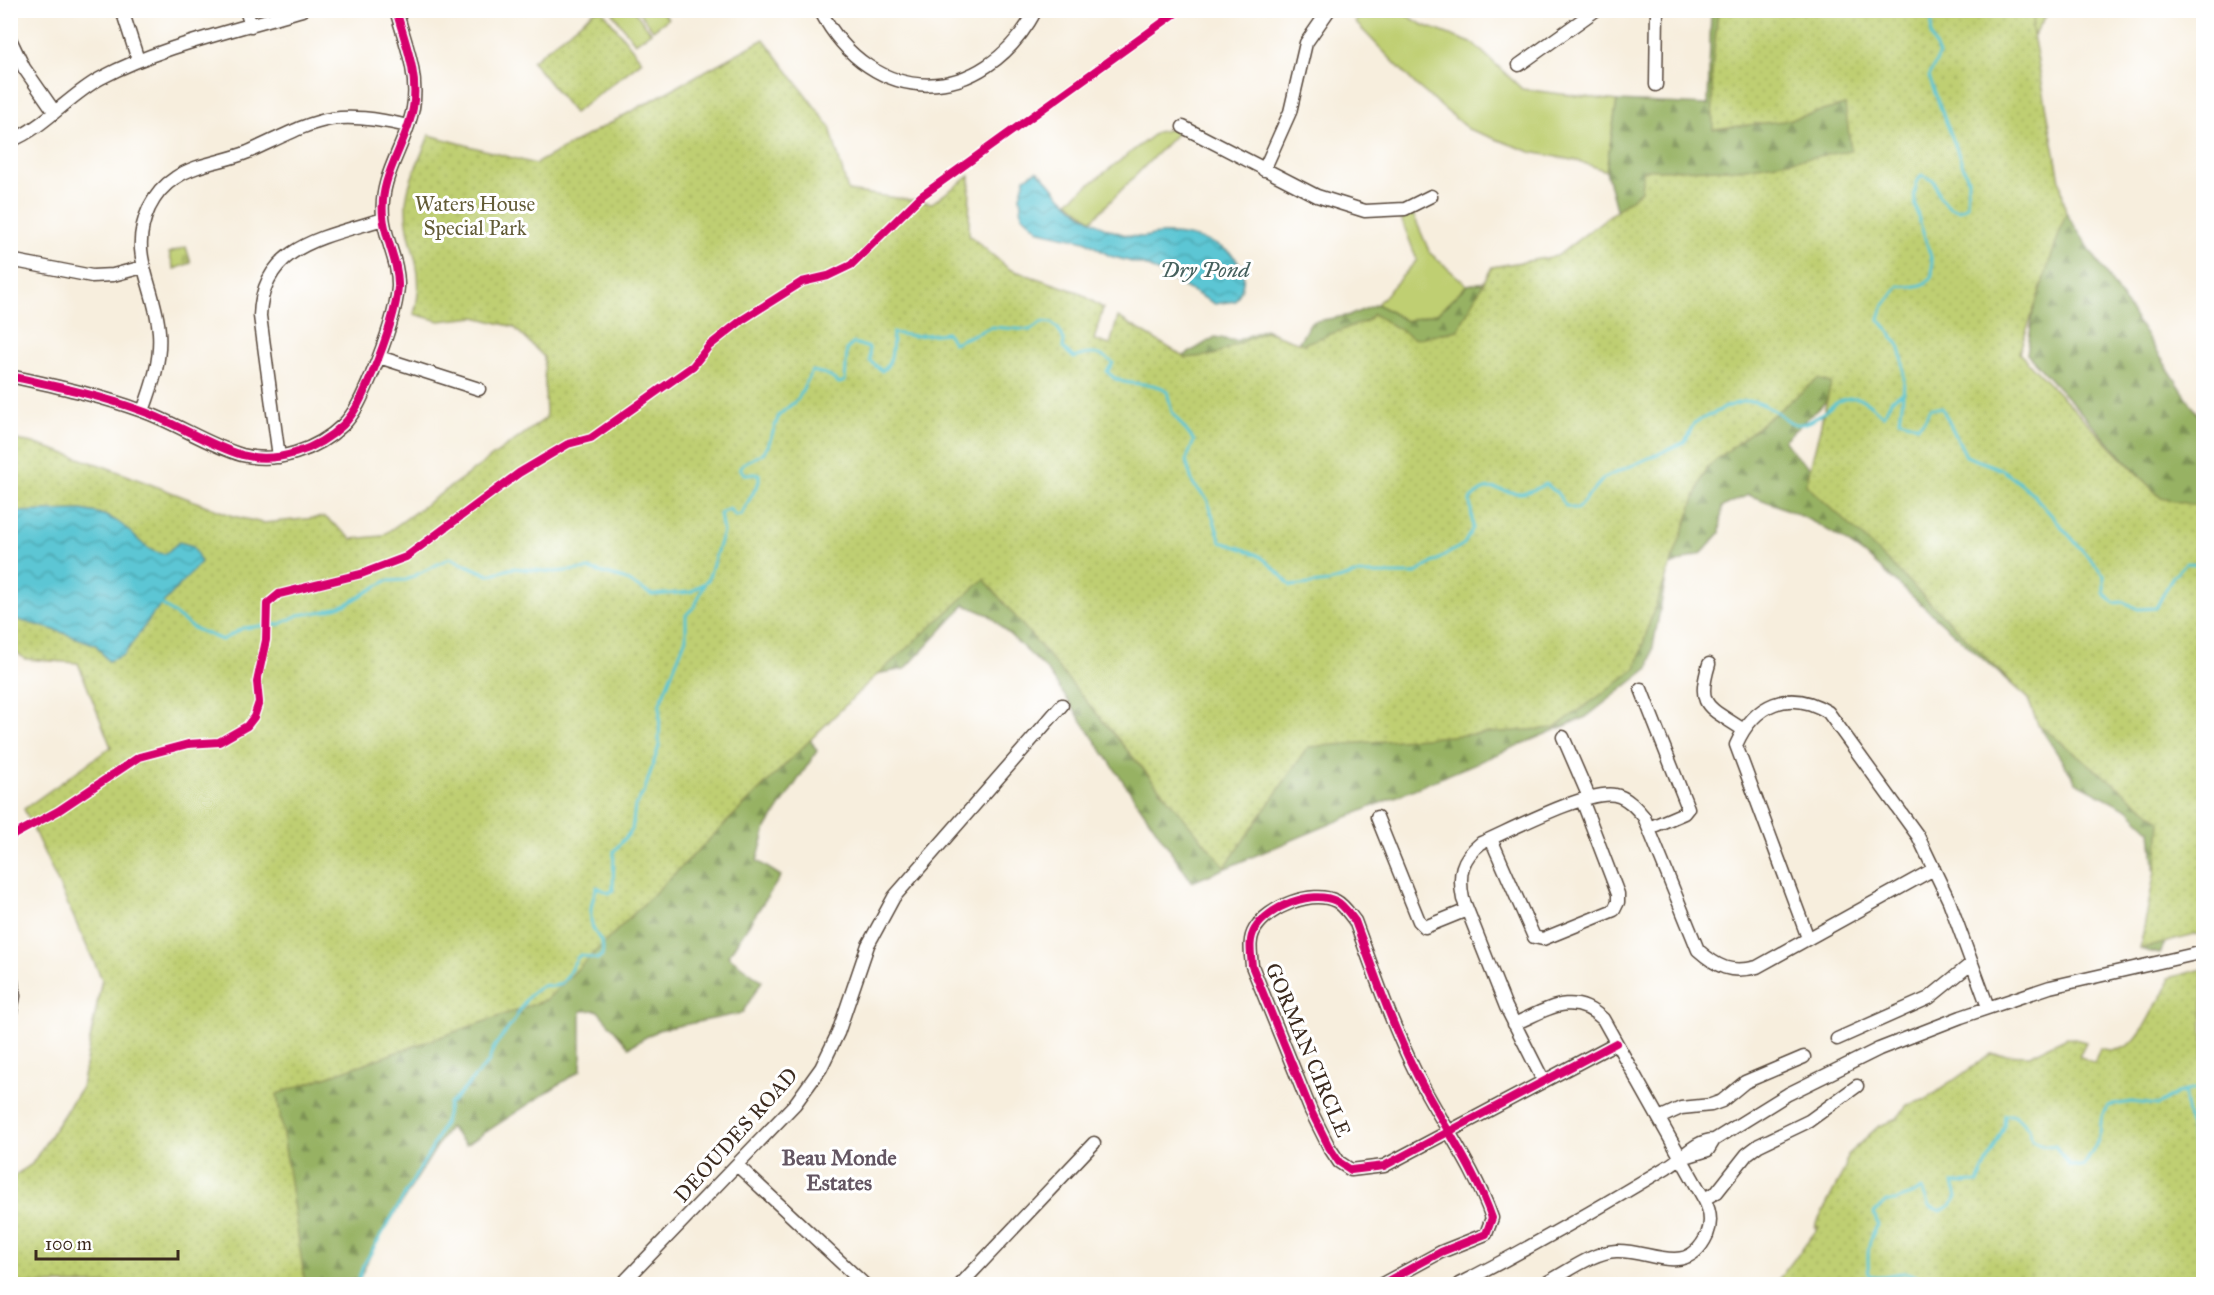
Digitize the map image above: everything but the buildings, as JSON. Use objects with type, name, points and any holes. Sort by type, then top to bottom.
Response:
[{"type":"street","points":[[122,10],[138,60]]},
{"type":"street","points":[[246,10],[251,26]]},
{"type":"street","points":[[10,141],[33,129],[54,111],[100,79],[138,60],[302,10]]},
{"type":"street","points":[[10,376],[82,391],[143,411],[243,455],[279,457],[299,452],[320,442],[343,425],[361,401],[379,357],[398,288],[397,270],[383,219],[385,181],[408,126],[413,107],[413,77],[396,10]]},
{"type":"street","points":[[820,10],[843,47],[862,63],[895,81],[933,86],[973,76],[1002,57],[1025,31],[1036,10]]},
{"type":"street","points":[[1264,170],[1290,112],[1306,43],[1329,10]]},
{"type":"street","points":[[1519,64],[1581,14],[1596,10]]},
{"type":"street","points":[[1656,85],[1657,10]]},
{"type":"street","points":[[10,39],[24,68],[54,111]]},
{"type":"street","points":[[143,411],[156,375],[160,348],[155,309],[139,247],[143,221],[155,196],[175,178],[191,169],[241,155],[301,126],[329,118],[355,116],[408,126]]},
{"type":"street","points":[[1183,127],[1317,196],[1365,211],[1405,209],[1431,196]]},
{"type":"street","points":[[279,457],[260,316],[260,302],[269,278],[277,263],[297,248],[383,219]]},
{"type":"street","points":[[10,260],[92,276],[113,275],[143,267]]},
{"type":"street","points":[[379,357],[479,389]]},
{"type":"street","points":[[1709,664],[1702,690],[1708,705],[1742,729]]},
{"type":"street","points":[[1641,688],[1688,808],[1684,813],[1649,828]]},
{"type":"street","points":[[1808,938],[1740,764],[1736,745],[1742,729],[1756,713],[1790,700],[1810,701],[1828,712],[1918,836],[1949,901],[1988,1007]]},
{"type":"street","name":"DEOUDES ROAD","points":[[622,1284],[795,1104],[821,1068],[838,1033],[868,945],[894,897],[1062,705]]},
{"type":"street","points":[[1491,839],[1534,937],[1543,939],[1614,910],[1618,902],[1618,894],[1563,736]]},
{"type":"street","points":[[1543,1080],[1514,1024],[1467,910],[1459,880],[1461,867],[1469,853],[1491,839],[1586,798],[1616,795],[1633,804],[1649,828],[1698,950],[1715,965],[1741,971],[1756,967],[1934,869]]},
{"type":"street","points":[[1377,817],[1419,921],[1425,927],[1467,910]]},
{"type":"street","name":"GORMAN CIRCLE","points":[[1448,1132],[1414,1071],[1355,921],[1349,913],[1339,902],[1326,897],[1309,898],[1264,917],[1253,931],[1250,949],[1252,966],[1311,1111],[1339,1162],[1352,1170],[1384,1166],[1616,1043]]},
{"type":"street","points":[[1459,1284],[1518,1254],[1682,1158],[1708,1150],[1714,1140],[1798,1089],[1879,1049],[1988,1007],[2050,987],[2204,952]]},
{"type":"street","points":[[1837,1039],[1929,998],[1959,971],[1972,963]]},
{"type":"street","points":[[10,968],[14,996],[10,1016]]},
{"type":"street","points":[[1514,1024],[1562,1003],[1591,1007],[1603,1019],[1682,1158],[1704,1199],[1710,1216],[1706,1238],[1690,1255],[1666,1261],[1615,1251],[1598,1256],[1544,1284]]},
{"type":"street","points":[[1659,1118],[1681,1108],[1712,1105],[1722,1101],[1745,1082],[1804,1057]]},
{"type":"street","points":[[1704,1199],[1717,1192],[1747,1154],[1759,1145],[1809,1121],[1857,1086]]},
{"type":"street","points":[[1382,1284],[1441,1252],[1486,1234],[1490,1227],[1489,1211],[1448,1132]]},
{"type":"street","points":[[961,1284],[1094,1143]]},
{"type":"street","points":[[737,1165],[864,1284]]},
{"type":"green space","points":[[602,10],[642,61],[574,113],[532,61],[595,11]]},
{"type":"green space","points":[[618,10],[634,11],[651,32],[635,43],[613,14]]},
{"type":"green space","points":[[638,11],[661,11],[668,19],[653,30]]},
{"type":"green space","points":[[1367,11],[1400,11],[1421,24],[1474,44],[1522,89],[1617,101],[1606,171],[1578,161],[1531,152],[1468,129],[1417,86],[1355,22]]},
{"type":"green space","points":[[1711,11],[2028,11],[2006,80],[2066,213],[2203,422],[2203,551],[2161,499],[2027,354],[2035,299],[1871,360],[1784,440],[1795,455],[2178,781],[2174,926],[2159,954],[2140,949],[2155,876],[2151,831],[2129,810],[2076,782],[2038,724],[2028,699],[1869,558],[1841,538],[1811,521],[1748,495],[1722,507],[1720,533],[1702,553],[1668,567],[1649,668],[1586,717],[1192,882],[1047,670],[989,615],[965,605],[905,669],[863,676],[810,739],[817,751],[766,828],[757,861],[781,876],[728,956],[762,981],[742,1013],[658,1030],[629,1047],[597,1010],[581,1011],[581,1070],[466,1145],[449,1127],[375,1245],[357,1284],[11,1284],[11,1178],[32,1164],[81,1088],[102,979],[75,920],[1169,365],[1215,337],[1236,341],[1265,329],[1297,345],[1311,322],[1351,315],[1377,304],[1406,321],[1438,313],[1467,285],[1508,278],[1623,236],[1606,171],[1617,101],[1708,105]]},
{"type":"green space","name":"Waters House Special Park","points":[[1718,11],[2035,11],[2032,29],[2066,213],[2019,353],[2161,498],[2203,507],[2203,933],[2140,949],[2158,855],[2160,820],[2038,724],[2028,699],[1864,538],[1806,485],[1831,383],[1818,379],[1706,468],[1650,621],[1636,668],[1554,728],[1308,747],[1225,867],[984,579],[868,683],[546,1000],[277,1094],[305,1284],[11,1284],[11,1178],[32,1164],[81,1088],[102,979],[24,809],[111,747],[78,663],[25,659],[11,648],[10,439],[33,443],[103,466],[233,516],[263,523],[325,517],[352,539],[382,536],[546,418],[544,357],[514,327],[475,317],[439,321],[414,314],[419,283],[406,205],[412,178],[429,135],[535,164],[764,39],[830,127],[848,191],[932,203],[970,176],[969,235],[1009,269],[1078,292],[1103,308],[1094,340],[1110,345],[1118,317],[1186,358],[1214,355],[1266,331],[1303,344],[1367,321],[1373,314],[1415,339],[1458,330],[1492,267],[1557,256],[1641,191],[1643,170],[1739,169],[1851,151],[1845,105],[1783,121],[1713,129],[1712,71]]},
{"type":"green space","points":[[2028,11],[2049,11],[2006,80]]},
{"type":"green space","points":[[1183,127],[1092,220],[1068,201],[1157,132]]},
{"type":"green space","points":[[1410,207],[1430,253],[1467,285],[1438,313],[1406,321],[1377,304],[1417,260],[1398,210]]},
{"type":"green space","points":[[186,247],[191,263],[174,269],[169,253]]},
{"type":"green space","points":[[2203,969],[2203,1284],[1775,1284],[1819,1227],[1815,1227],[1845,1168],[1847,1155],[1879,1126],[1897,1119],[1907,1105],[1927,1099],[1991,1054],[2030,1055],[2067,1037],[2086,1042],[2079,1056],[2094,1063],[2100,1048],[2121,1049],[2135,1039],[2164,994],[2168,978]]},
{"type":"water","name":"Dry Pond","points":[[1036,171],[1046,178],[1074,208],[1110,230],[1138,237],[1175,234],[1209,242],[1224,249],[1236,258],[1242,270],[1243,284],[1235,301],[1215,304],[1147,266],[1110,256],[1085,241],[1040,231],[1022,215],[1020,196],[1025,178]]},
{"type":"water","points":[[81,510],[113,519],[157,553],[165,554],[179,542],[193,546],[201,562],[153,614],[124,655],[108,661],[96,645],[58,631],[11,618],[11,512]]},
{"type":"waterway","points":[[1933,10],[1931,35],[1939,55],[1929,77],[1968,179],[1967,206],[1959,210],[1950,208],[1939,196],[1934,181],[1922,175],[1915,190],[1916,208],[1932,264],[1931,277],[1921,285],[1899,286],[1883,307],[1879,318],[1897,342],[1902,357],[1904,384],[1900,420],[1918,426],[1925,419],[1930,408],[1942,408],[1966,456],[2003,470],[2032,493],[2104,575],[2104,593],[2114,603],[2124,602],[2138,609],[2156,608],[2173,576],[2186,563],[2204,564]]},
{"type":"waterway","points":[[160,603],[193,628],[222,640],[243,628],[281,624],[298,615],[326,611],[347,604],[386,581],[406,580],[450,558],[489,575],[513,568],[554,572],[589,569],[624,579],[652,595],[691,592],[708,580],[723,532],[720,514],[729,508],[735,516],[741,515],[759,482],[759,474],[744,474],[740,468],[744,463],[762,454],[768,446],[779,415],[798,399],[812,371],[826,374],[839,383],[845,381],[847,349],[854,343],[869,348],[870,361],[882,371],[889,363],[893,333],[914,336],[947,333],[953,343],[992,327],[1030,330],[1043,322],[1052,323],[1064,340],[1063,348],[1074,358],[1090,354],[1099,355],[1113,363],[1107,371],[1113,377],[1128,383],[1160,387],[1167,391],[1172,412],[1194,441],[1186,461],[1193,484],[1207,499],[1221,542],[1254,553],[1274,568],[1291,586],[1329,582],[1355,574],[1414,574],[1464,544],[1473,528],[1470,500],[1488,488],[1522,493],[1546,484],[1557,493],[1566,506],[1577,509],[1604,478],[1685,442],[1694,423],[1737,403],[1756,402],[1795,424],[1812,420],[1834,404],[1851,398],[1864,400],[1883,416],[1892,399],[1904,392]]},
{"type":"waterway","points":[[357,1284],[363,1266],[431,1150],[446,1119],[449,1104],[489,1062],[495,1047],[527,998],[544,985],[559,985],[563,982],[580,955],[597,959],[602,955],[603,946],[593,929],[591,920],[594,896],[597,887],[609,893],[613,890],[614,851],[632,830],[635,806],[644,792],[659,746],[660,703],[686,638],[686,615],[695,606],[704,585]]},
{"type":"waterway","points":[[1925,1284],[1911,1274],[1869,1275],[1869,1248],[1878,1225],[1874,1213],[1886,1201],[1896,1201],[1922,1189],[1929,1206],[1941,1211],[1951,1205],[1957,1197],[1953,1183],[1978,1182],[2004,1127],[2005,1115],[2015,1115],[2029,1129],[2032,1140],[2042,1145],[2055,1146],[2069,1165],[2083,1167],[2097,1142],[2102,1116],[2108,1106],[2131,1102],[2158,1105],[2177,1093],[2204,1087]]},
{"type":"waterway","points":[[2184,1092],[2204,1207]]},
{"type":"cycle path","points":[[10,376],[126,405],[229,451],[255,457],[269,458],[296,453],[321,442],[343,425],[356,407],[372,374],[388,331],[397,297],[398,278],[384,225],[383,201],[389,174],[410,122],[414,83],[413,71],[396,10]]},
{"type":"cycle path","points":[[10,837],[58,811],[139,757],[188,744],[219,742],[247,726],[254,717],[259,702],[257,682],[266,640],[267,604],[279,594],[361,574],[406,557],[519,473],[568,444],[591,438],[693,366],[709,346],[742,320],[802,282],[828,276],[851,265],[920,197],[1180,10]]},
{"type":"cycle path","points":[[1382,1284],[1441,1252],[1486,1234],[1492,1218],[1476,1180],[1456,1143],[1445,1125],[1424,1089],[1406,1053],[1355,921],[1349,913],[1336,901],[1315,897],[1291,902],[1261,921],[1251,938],[1252,966],[1311,1111],[1339,1162],[1351,1170],[1384,1166],[1616,1043]]},
{"type":"district","name":"Beau Monde Estates","points":[[839,1170]]}]
